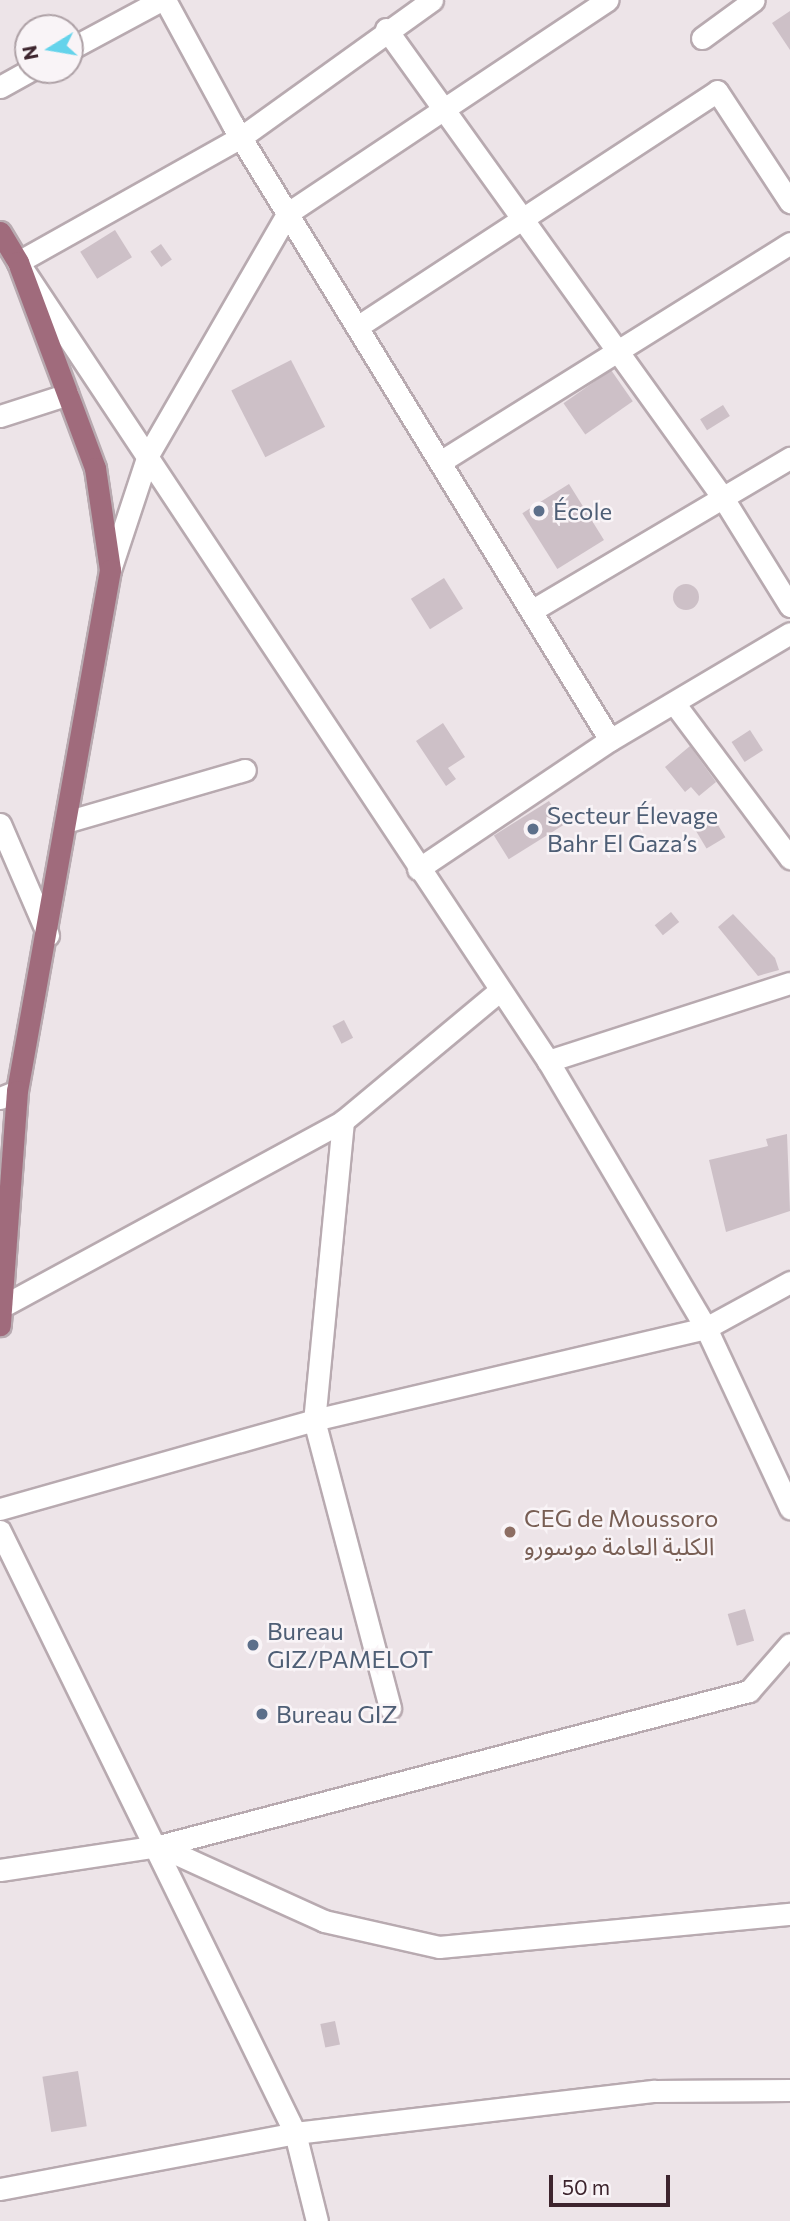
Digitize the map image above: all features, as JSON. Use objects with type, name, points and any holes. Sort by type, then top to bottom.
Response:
[{"type":"main road","points":[[0,232],[18,262],[95,468],[110,570],[48,935],[9,1094],[0,1325]]},
{"type":"street","points":[[84,42],[163,0],[241,137],[610,740]]},
{"type":"street","points":[[432,0],[386,29],[241,137],[18,262],[148,455],[418,869],[548,1061],[706,1328],[790,1508]]},
{"type":"street","points":[[110,570],[148,455],[288,213],[607,0]]},
{"type":"street","points":[[702,38],[754,0]]},
{"type":"street","points":[[386,29],[723,498],[790,606]]},
{"type":"street","points":[[356,327],[717,91],[790,202]]},
{"type":"street","points":[[440,462],[620,354],[790,243]]},
{"type":"street","points":[[0,416],[68,394]]},
{"type":"street","points":[[531,611],[790,458]]},
{"type":"street","points":[[418,869],[610,740],[790,633]]},
{"type":"street","points":[[674,703],[790,858]]},
{"type":"street","points":[[69,821],[245,770]]},
{"type":"street","points":[[0,824],[6,850],[48,935]]},
{"type":"street","points":[[548,1061],[790,983]]},
{"type":"street","points":[[1,1307],[343,1121],[499,991]]},
{"type":"street","points":[[343,1121],[314,1420],[390,1708]]},
{"type":"street","points":[[0,1509],[314,1420],[706,1328],[790,1282]]},
{"type":"street","points":[[0,1531],[159,1846],[295,2133],[317,2221]]},
{"type":"street","points":[[0,1870],[159,1846],[749,1691],[790,1644]]},
{"type":"street","points":[[159,1846],[324,1921],[439,1947],[790,1914]]},
{"type":"street","points":[[0,2189],[295,2133],[655,2091],[790,2090]]},
{"type":"building","points":[[790,11],[790,50],[772,23]]},
{"type":"building","points":[[115,230],[132,257],[97,279],[80,252]]},
{"type":"building","points":[[161,244],[172,260],[161,267],[150,251]]},
{"type":"building","points":[[291,360],[325,427],[265,457],[231,390]]},
{"type":"building","points":[[611,370],[633,401],[585,434],[563,403]]},
{"type":"building","points":[[723,405],[730,416],[707,430],[700,419]]},
{"type":"building","points":[[569,484],[604,540],[557,569],[522,513]]},
{"type":"building","points":[[444,578],[463,609],[430,629],[411,599]]},
{"type":"building","points":[[686,584],[695,588],[699,597],[695,606],[686,610],[677,606],[673,597],[677,588]]},
{"type":"building","points":[[443,723],[465,757],[448,768],[456,779],[446,786],[416,741]]},
{"type":"building","points":[[750,730],[763,750],[745,762],[732,742]]},
{"type":"building","points":[[690,746],[716,782],[699,796],[691,787],[685,792],[665,767]]},
{"type":"building","points":[[549,801],[564,825],[509,859],[494,835]]},
{"type":"building","points":[[712,815],[725,837],[707,849],[693,826]]},
{"type":"building","points":[[671,912],[679,922],[663,935],[655,925]]},
{"type":"building","points":[[733,914],[775,958],[779,970],[758,976],[718,927]]},
{"type":"building","points":[[344,1020],[353,1038],[341,1044],[332,1026]]},
{"type":"building","points":[[787,1134],[790,1211],[726,1232],[709,1160],[768,1146],[766,1139]]},
{"type":"building","points":[[745,1609],[754,1641],[737,1646],[728,1614]]},
{"type":"building","points":[[335,2021],[340,2044],[325,2048],[320,2024]]},
{"type":"building","points":[[78,2071],[87,2126],[51,2132],[42,2077]]},
{"type":"place","name":"École","points":[[539,511]]},
{"type":"place","name":"Secteur Élevage Bahr El Gaza’s","points":[[533,829]]},
{"type":"place","name":"CEG de Moussoro الكلية العامة موسورو","points":[[510,1532]]},
{"type":"place","name":"Bureau GIZ/PAMELOT","points":[[253,1645]]},
{"type":"place","name":"Bureau GIZ","points":[[262,1714]]}]
